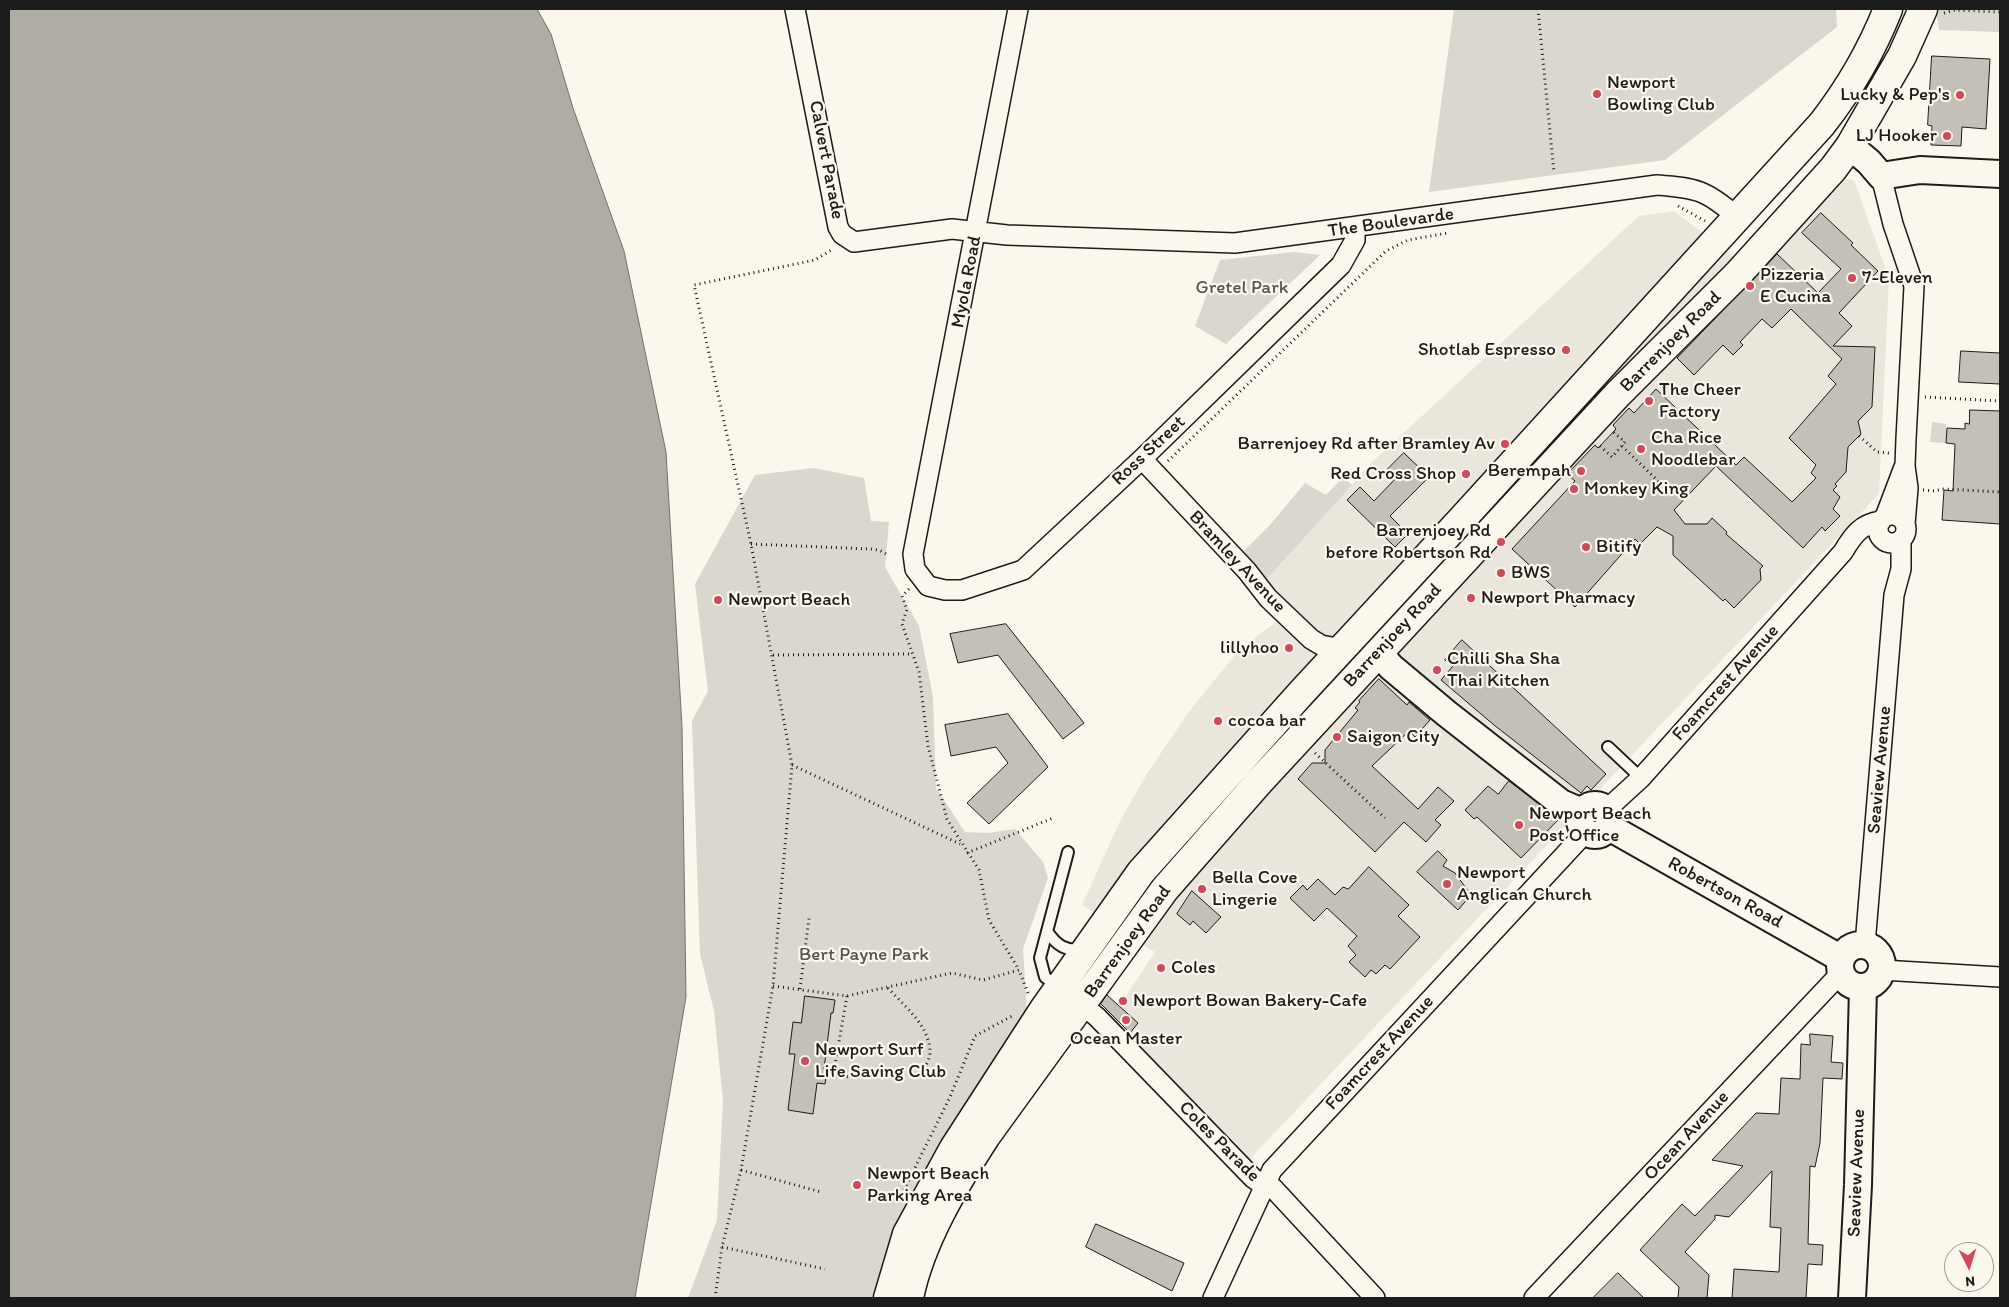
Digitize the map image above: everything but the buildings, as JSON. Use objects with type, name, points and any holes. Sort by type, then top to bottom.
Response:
[{"type":"main road","name":"Barrenjoey Road","points":[[888,1298],[907,1234],[954,1148],[1086,948],[1141,872],[1822,124],[1859,72],[1876,39],[1888,9]]},
{"type":"main road","name":"Barrenjoey Road","points":[[909,1298],[920,1259],[962,1173],[986,1136],[1084,1004],[1165,889],[1265,774],[1618,394],[1738,274],[1787,221],[1850,146],[1902,56],[1932,12]]},
{"type":"main road","points":[[1822,124],[1850,146]]},
{"type":"main road","points":[[1736,217],[1756,223],[1787,221]]},
{"type":"main road","points":[[1736,217],[1742,233],[1738,274]]},
{"type":"street","name":"Calvert Parade","points":[[795,9],[836,218],[842,234],[848,240],[860,242],[952,229],[977,232]]},
{"type":"street","name":"Myola Road","points":[[923,581],[915,569],[913,554],[977,232],[1018,9]]},
{"type":"street","points":[[1850,146],[1882,176],[1920,170],[2000,174]]},
{"type":"street","name":"Seaview Avenue","points":[[1864,945],[1894,595],[1890,571],[1890,530],[1908,488],[1905,466],[1914,286],[1897,236],[1882,176]]},
{"type":"street","name":"The Boulevarde","points":[[977,232],[1235,244],[1657,185],[1689,188],[1706,193],[1736,217]]},
{"type":"street","name":"Ross Street","points":[[923,581],[935,589],[962,590],[977,587],[1023,570],[1142,459],[1341,265],[1355,240],[1355,228]]},
{"type":"street","name":"Bramley Avenue","points":[[1142,459],[1247,571],[1268,598],[1311,639],[1321,645],[1342,649]]},
{"type":"street","name":"Foamcrest Avenue","points":[[1213,1298],[1272,1170],[1596,821],[1641,778],[1843,552],[1852,536],[1862,526],[1890,530]]},
{"type":"street","name":"Robertson Road","points":[[1378,652],[1391,667],[1446,713],[1561,803],[1596,821],[1840,966]]},
{"type":"street","points":[[1864,945],[1879,954],[1882,970],[1876,982],[1863,988],[1846,982],[1840,966],[1850,947],[1864,945]]},
{"type":"street","name":"Ocean Avenue","points":[[1534,1298],[1840,966]]},
{"type":"street","points":[[1882,970],[2000,977]]},
{"type":"street","name":"Coles Parade","points":[[1059,988],[1084,1004],[1253,1178],[1263,1186],[1273,1188],[1375,1298]]},
{"type":"street","name":"Seaview Avenue","points":[[1852,1298],[1858,1185],[1863,988]]},
{"type":"lane","points":[[1608,747],[1641,778]]},
{"type":"lane","points":[[1059,988],[1045,977],[1041,968],[1040,958],[1068,852]]},
{"type":"lane","points":[[1047,931],[1053,940],[1062,947],[1072,951],[1086,948]]},
{"type":"path","points":[[1538,9],[1554,173]]},
{"type":"path","points":[[1932,12],[1955,10],[2000,12]]},
{"type":"path","points":[[1677,205],[1706,222]]},
{"type":"path","points":[[1167,462],[1386,251],[1408,240],[1437,236],[1455,230]]},
{"type":"path","points":[[715,1298],[722,1247],[741,1170],[773,986],[792,764],[751,544],[694,285],[815,260],[848,240]]},
{"type":"path","points":[[1910,396],[2000,401]]},
{"type":"path","points":[[1594,441],[1612,457],[1625,442],[1608,427]]},
{"type":"path","points":[[1859,436],[1877,452],[1889,453]]},
{"type":"path","points":[[1622,446],[1660,482]]},
{"type":"path","points":[[1915,490],[1935,491],[1942,488],[2000,492]]},
{"type":"path","points":[[751,544],[870,549],[879,550],[888,555]]},
{"type":"path","points":[[923,581],[902,596],[907,609],[902,624],[919,672],[928,746],[947,819],[979,870],[989,920],[1019,970],[1030,999]]},
{"type":"path","points":[[773,655],[912,654]]},
{"type":"path","points":[[1309,747],[1385,818]]},
{"type":"path","points":[[792,764],[961,844]]},
{"type":"path","points":[[967,853],[1053,818]]},
{"type":"path","points":[[800,989],[809,918]]},
{"type":"path","points":[[773,986],[846,996],[952,973],[983,980],[1019,970]]},
{"type":"path","points":[[888,988],[923,1027],[930,1051],[921,1076]]},
{"type":"path","points":[[846,996],[833,1076],[853,1077]]},
{"type":"path","points":[[901,1196],[950,1097],[975,1036],[1020,1012]]},
{"type":"path","points":[[741,1170],[822,1192]]},
{"type":"path","points":[[722,1247],[825,1269]]},
{"type":"shaded area","points":[[9,9],[537,9],[551,34],[573,108],[624,251],[666,452],[682,727],[686,997],[635,1298],[9,1298]]},
{"type":"shaded area","points":[[1849,179],[1854,180],[1889,278],[1879,494],[1248,1161],[1112,1017],[1155,952],[1082,905],[1121,819],[1148,772],[1188,713],[1239,650],[1276,622],[1252,596],[1372,462],[1639,216],[1674,211],[1756,274],[1843,182]]},
{"type":"green space","name":"Newport Bowling Club","points":[[1454,9],[1836,9],[1837,27],[1665,160],[1429,192]]},
{"type":"green space","points":[[1939,9],[2000,9],[2000,32],[1939,30],[1937,16]]},
{"type":"green space","name":"Gretel Park","points":[[1294,252],[1320,255],[1226,344],[1195,326],[1220,260]]},
{"type":"green space","points":[[1932,422],[1946,424],[1946,443],[1930,442]]},
{"type":"green space","name":"Bert Payne Park","points":[[813,468],[864,478],[871,521],[889,522],[885,567],[919,626],[933,697],[936,788],[965,832],[988,833],[1015,829],[1043,862],[1048,878],[1023,949],[1027,1012],[881,1298],[688,1298],[717,1220],[723,1101],[714,1011],[700,954],[692,721],[708,691],[695,584],[755,475]]},
{"type":"green space","points":[[1343,477],[1352,485],[1267,579],[1242,553],[1269,526],[1305,483],[1326,495]]},
{"type":"place","name":"Newport Bowling Club","points":[[1597,94]]},
{"type":"place","name":"Lucky & Pep's","points":[[1960,95]]},
{"type":"place","name":"LJ Hooker","points":[[1947,136]]},
{"type":"place","name":"7-Eleven","points":[[1852,278]]},
{"type":"place","name":"Pizzeria E Cucina","points":[[1750,286]]},
{"type":"place","name":"Shotlab Espresso","points":[[1566,350]]},
{"type":"place","name":"The Cheer Factory","points":[[1649,401]]},
{"type":"place","name":"Barrenjoey Rd after Bramley Av","points":[[1505,444]]},
{"type":"place","name":"Cha Rice Noodlebar","points":[[1641,449]]},
{"type":"place","name":"Berempah","points":[[1581,471]]},
{"type":"place","name":"Red Cross Shop","points":[[1466,474]]},
{"type":"place","name":"Monkey King","points":[[1574,489]]},
{"type":"place","name":"Barrenjoey Rd before Robertson Rd","points":[[1501,542]]},
{"type":"place","name":"Bitify","points":[[1586,547]]},
{"type":"place","name":"BWS","points":[[1501,573]]},
{"type":"place","name":"Newport Pharmacy","points":[[1471,598]]},
{"type":"place","name":"Newport Beach","points":[[718,600]]},
{"type":"place","name":"lillyhoo","points":[[1289,648]]},
{"type":"place","name":"Chilli Sha Sha Thai Kitchen","points":[[1437,670]]},
{"type":"place","name":"cocoa bar","points":[[1218,721]]},
{"type":"place","name":"Saigon City","points":[[1337,737]]},
{"type":"place","name":"Newport Beach Post Office","points":[[1519,825]]},
{"type":"place","name":"Newport Anglican Church","points":[[1447,884]]},
{"type":"place","name":"Bella Cove Lingerie","points":[[1202,889]]},
{"type":"place","name":"Coles","points":[[1161,968]]},
{"type":"place","name":"Newport Bowan Bakery-Cafe","points":[[1123,1001]]},
{"type":"place","name":"Ocean Master","points":[[1126,1020]]},
{"type":"place","name":"Newport Surf Life Saving Club","points":[[805,1061]]},
{"type":"place","name":"Newport Beach Parking Area","points":[[857,1185]]}]
